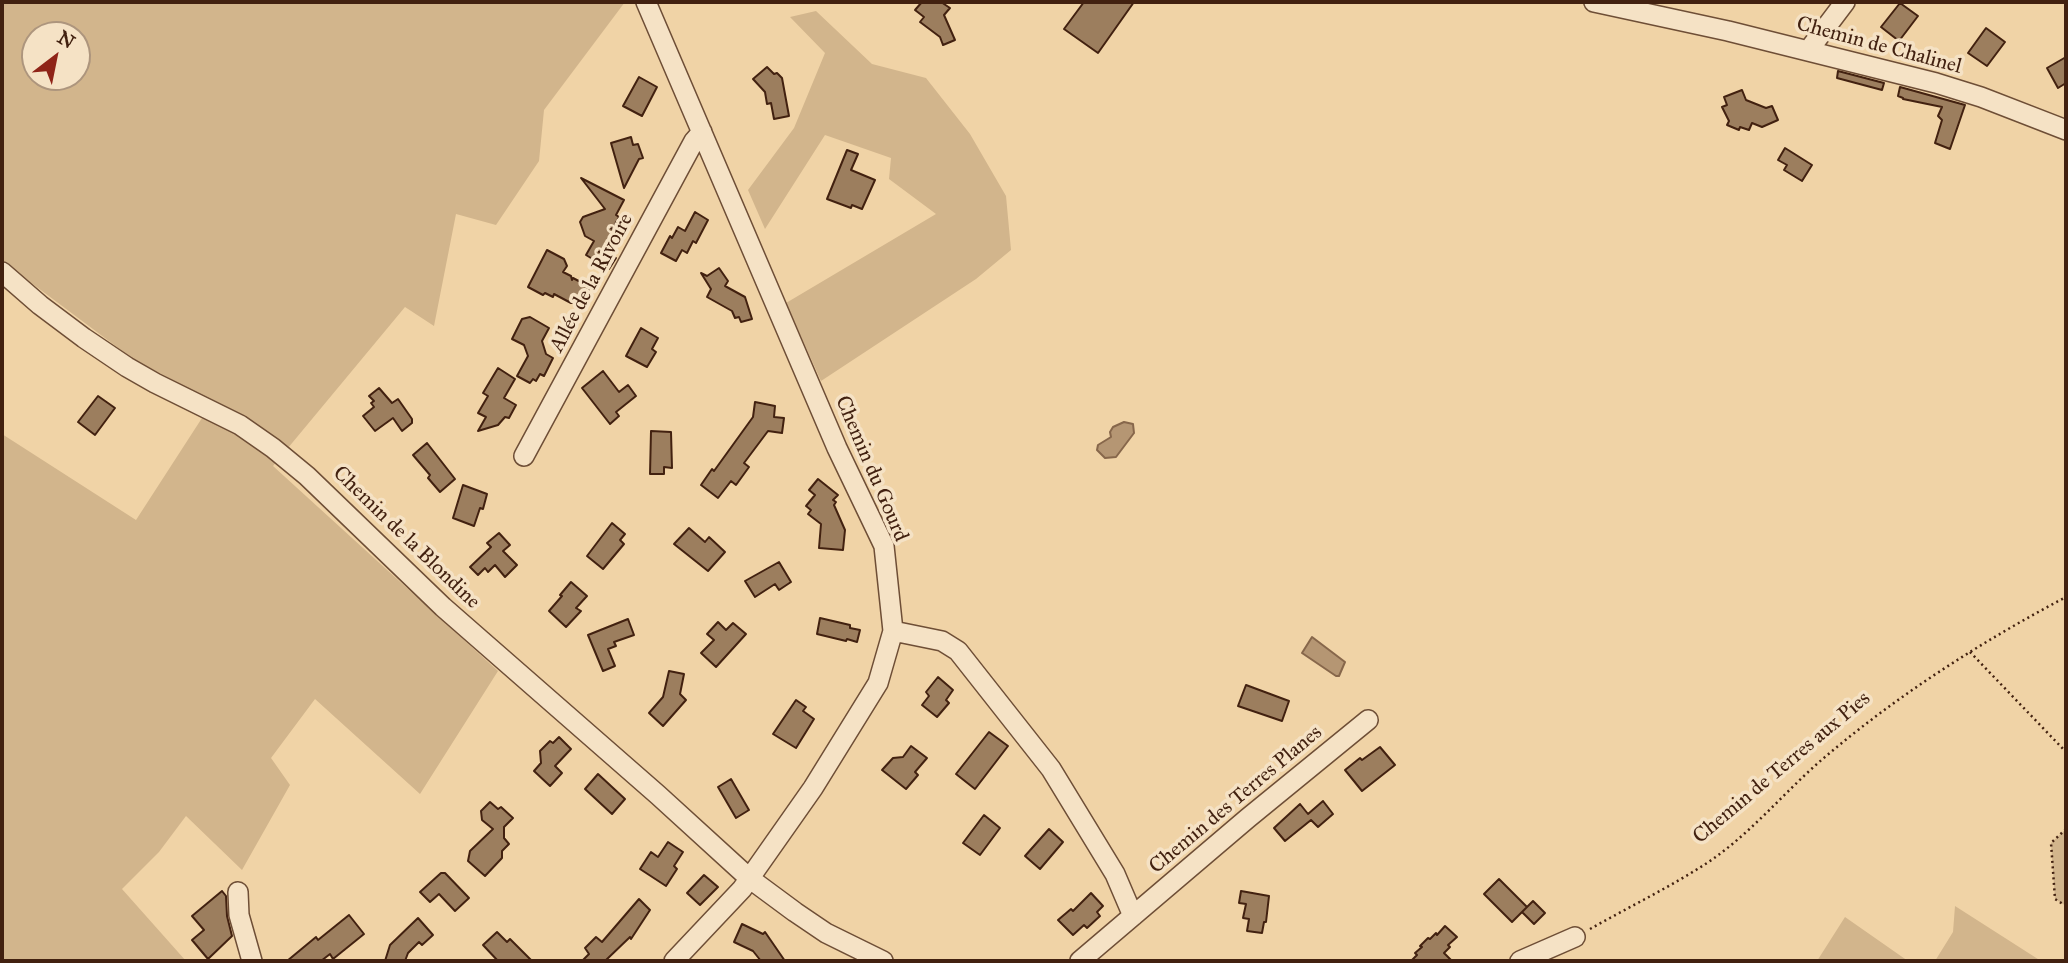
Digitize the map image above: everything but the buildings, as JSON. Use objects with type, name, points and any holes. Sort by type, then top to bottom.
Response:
[{"type":"street","name":"Chemin du Gourd","points":[[646,2],[837,448],[884,546],[893,631],[878,683],[813,788],[742,889],[674,961]]},
{"type":"street","name":"Chemin de Chalinel","points":[[1594,2],[1728,31],[1936,83],[1981,97],[2066,130]]},
{"type":"street","points":[[1808,51],[1845,2]]},
{"type":"street","name":"Allée de la Rivoire","points":[[524,456],[688,153],[702,132]]},
{"type":"street","name":"Chemin de la Blondine","points":[[2,272],[48,312],[127,367],[240,425],[307,476],[443,607],[749,878],[826,933],[883,961]]},
{"type":"street","points":[[893,631],[942,641],[958,652],[1051,769],[1115,874],[1133,916]]},
{"type":"street","name":"Chemin des Terres Planes","points":[[1080,961],[1368,720]]},
{"type":"street","points":[[238,892],[239,915],[252,961]]},
{"type":"street","points":[[1520,961],[1575,937]]},
{"type":"path","name":"Chemin de Terres aux Pies","points":[[1575,937],[1708,862],[1761,820],[1818,764],[1936,673],[2029,616],[2066,597]]},
{"type":"path","points":[[1970,652],[2066,752]]},
{"type":"path","points":[[2066,829],[2051,844],[2055,899],[2066,906]]},
{"type":"shaded area","points":[[2,2],[625,2],[544,110],[539,161],[496,225],[456,214],[434,326],[405,307],[273,466],[498,671],[420,794],[315,699],[271,758],[290,785],[242,870],[186,816],[159,852],[122,889],[186,961],[2,961],[2,434],[136,520],[213,401],[133,359],[2,261]]},
{"type":"shaded area","points":[[816,11],[872,64],[926,78],[970,134],[1006,196],[1011,250],[976,279],[821,381],[786,303],[936,214],[889,179],[891,158],[825,135],[765,229],[748,190],[794,128],[825,53],[790,17]]},
{"type":"shaded area","points":[[1124,422],[1133,424],[1134,433],[1116,457],[1105,458],[1097,450],[1098,445],[1111,437],[1113,427]]},
{"type":"shaded area","points":[[1312,637],[1345,662],[1339,676],[1302,653]]},
{"type":"shaded area","points":[[2066,829],[2066,906],[2055,899],[2051,843]]},
{"type":"shaded area","points":[[1955,906],[2041,961],[1935,961],[1953,932]]},
{"type":"shaded area","points":[[1845,917],[1908,961],[1817,961]]}]
